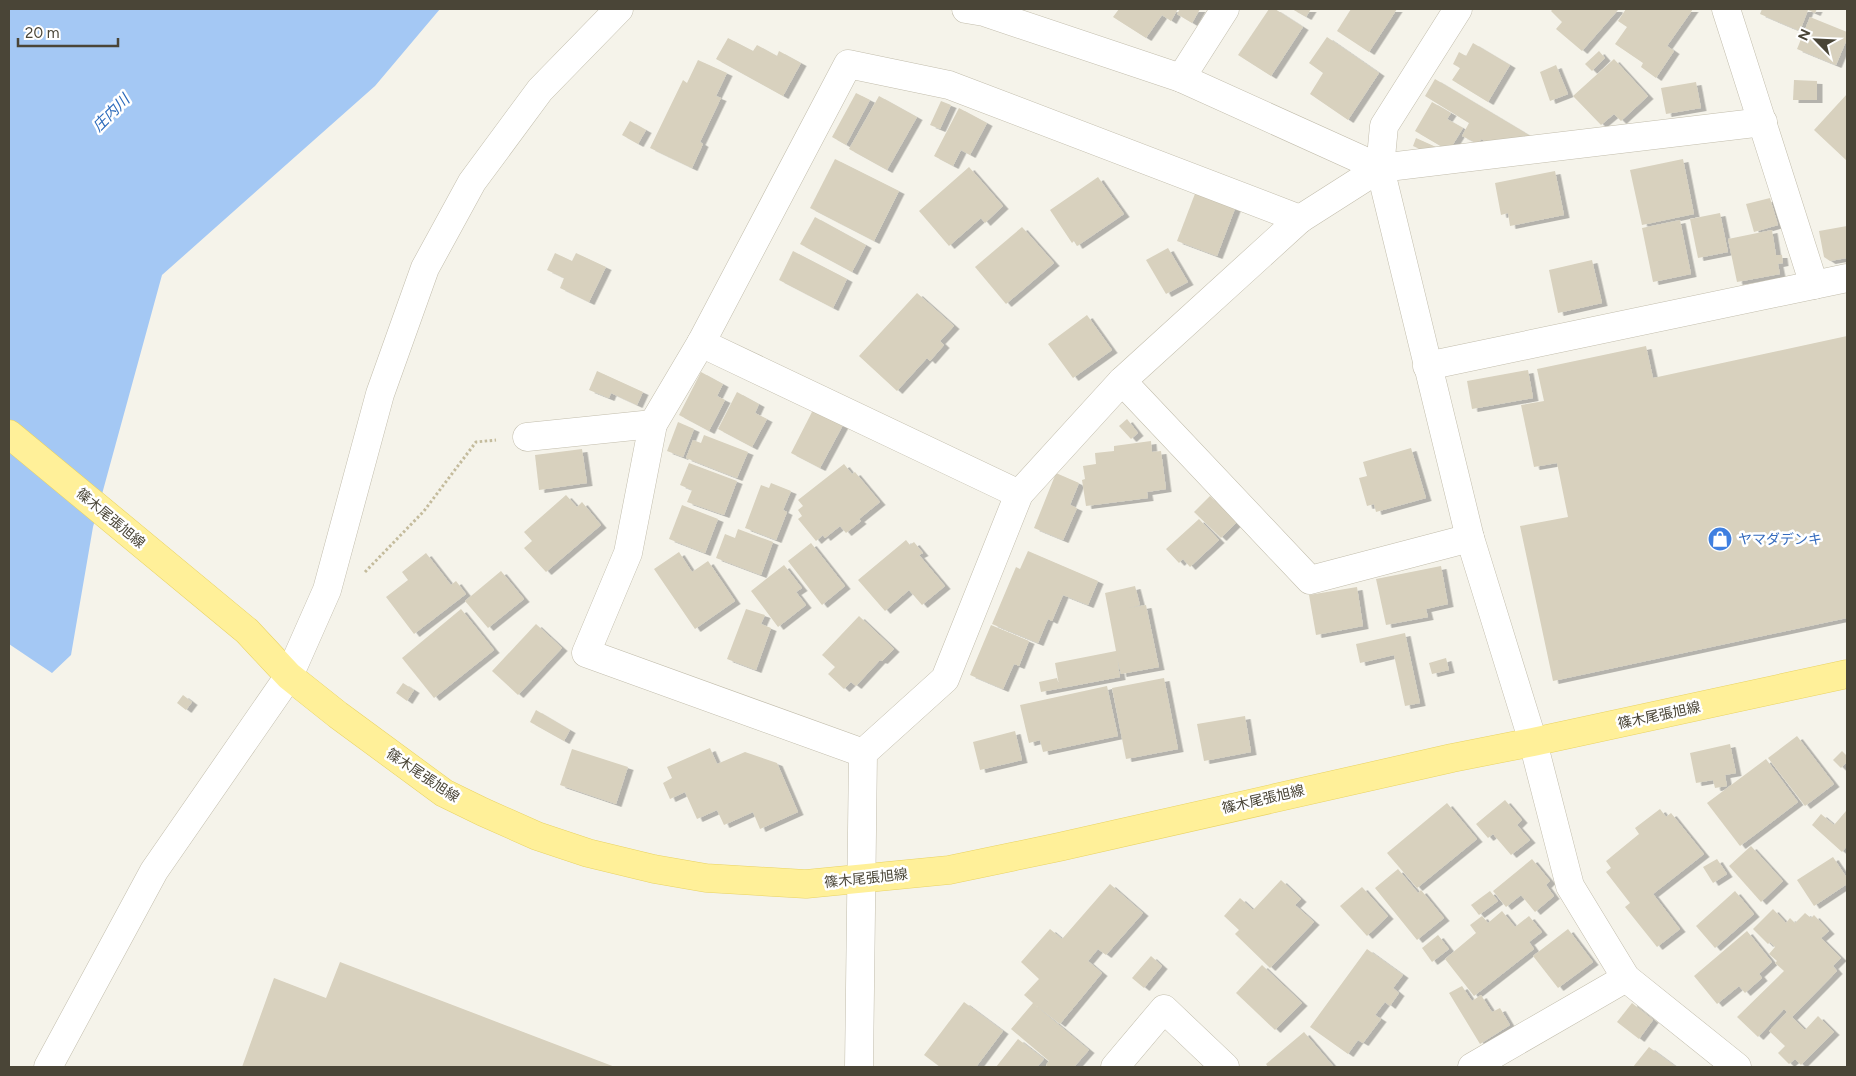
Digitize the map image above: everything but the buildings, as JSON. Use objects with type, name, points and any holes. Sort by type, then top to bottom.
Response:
[{"type":"main road","name":"篠木尾張旭線","points":[[9,434],[247,631],[290,676],[338,715],[444,793],[537,836],[588,853],[706,878],[806,884],[958,868],[1452,758],[1847,674]]},
{"type":"street","points":[[48,1067],[154,871],[290,676],[327,590],[380,394],[425,268],[472,182],[540,90],[619,9]]},
{"type":"street","points":[[1181,78],[1225,9]]},
{"type":"street","points":[[1458,9],[1384,126],[1380,168],[1470,538],[1533,742],[1570,886],[1626,978],[1737,1067]]},
{"type":"street","points":[[1726,9],[1814,285]]},
{"type":"street","points":[[979,10],[1181,78],[1380,168]]},
{"type":"street","points":[[863,753],[586,653],[628,553],[653,424],[701,343],[848,64],[949,85],[1300,219]]},
{"type":"street","points":[[859,1067],[863,753],[945,679],[1019,494],[1122,381],[1300,219],[1380,168],[1763,122]]},
{"type":"street","points":[[1427,366],[1847,278]]},
{"type":"street","points":[[701,343],[1019,494]]},
{"type":"street","points":[[1122,381],[1310,580],[1470,538]]},
{"type":"street","points":[[527,437],[653,424]]},
{"type":"street","points":[[1472,1067],[1626,978]]},
{"type":"street","points":[[1115,1067],[1164,1009],[1225,1067]]},
{"type":"path","points":[[361,576],[424,511],[476,442],[527,437]]},
{"type":"water","name":"庄内川","points":[[9,9],[440,9],[375,86],[162,275],[93,527],[71,655],[52,673],[9,644]]},
{"type":"place","name":"ヤマダデンキ","points":[[1720,539]]}]
